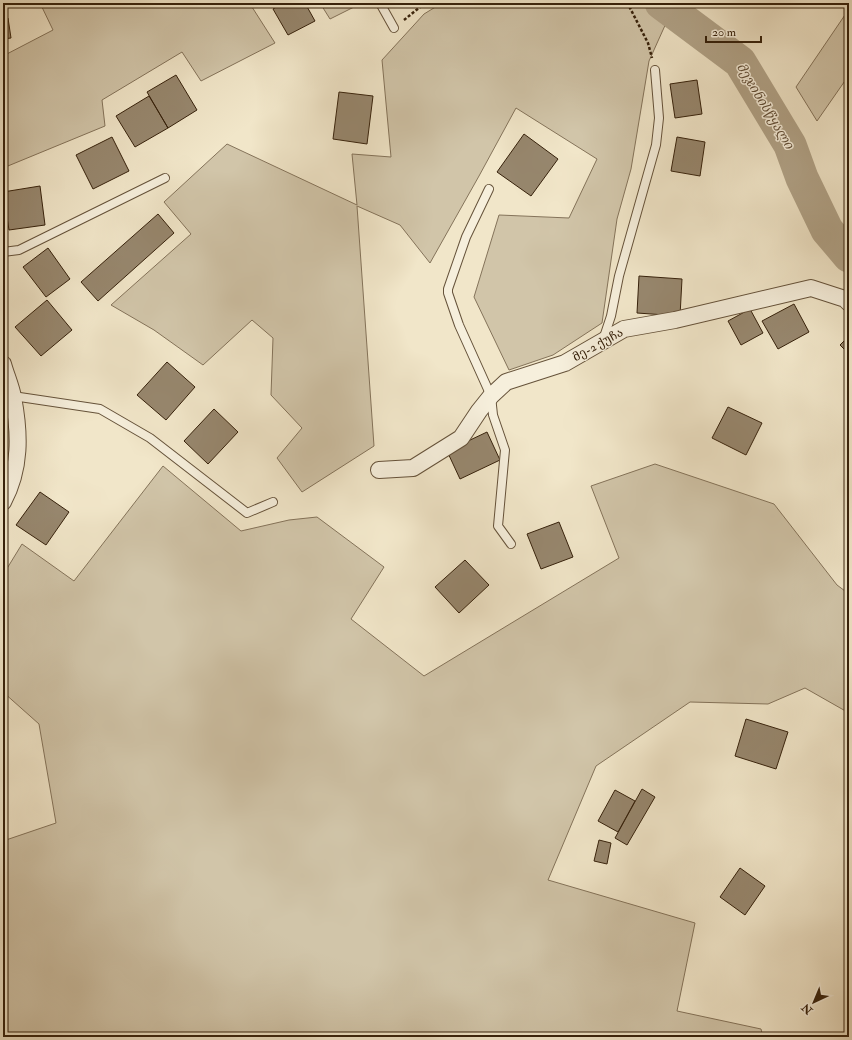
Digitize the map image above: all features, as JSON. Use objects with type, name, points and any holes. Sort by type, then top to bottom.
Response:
[{"type":"street","name":"მე-2 ქუჩა","points":[[379,470],[413,468],[461,438],[479,410],[506,382],[565,363],[624,329],[675,320],[811,288],[845,299],[849,303]]},
{"type":"street","points":[[3,364],[13,396],[19,447],[14,473],[3,502]]},
{"type":"lane","points":[[380,3],[394,28]]},
{"type":"lane","points":[[603,341],[611,316],[620,269],[656,145],[659,118],[655,70]]},
{"type":"lane","points":[[3,252],[19,250],[165,178]]},
{"type":"lane","points":[[489,189],[466,237],[448,289],[448,293],[459,325],[491,396],[493,415],[504,450],[498,526],[511,544]]},
{"type":"lane","points":[[13,396],[100,409],[150,438],[247,513],[273,502]]},
{"type":"path","points":[[394,28],[425,3]]},
{"type":"path","points":[[626,3],[648,43],[655,70]]},
{"type":"shaded area","points":[[40,3],[188,3],[189,5],[194,3],[258,3],[252,7],[275,43],[201,81],[182,52],[102,100],[105,126],[3,168],[3,56],[53,30]]},
{"type":"shaded area","points":[[320,3],[362,3],[330,19]]},
{"type":"shaded area","points":[[442,3],[642,3],[667,21],[649,61],[631,169],[617,219],[602,323],[553,355],[509,370],[474,297],[499,215],[569,218],[597,159],[516,108],[430,263],[400,225],[357,206],[374,446],[302,492],[277,458],[302,428],[271,395],[273,338],[252,320],[203,365],[154,330],[111,305],[191,234],[164,202],[227,144],[357,205],[352,154],[391,157],[382,60],[424,14]]},
{"type":"shaded area","points":[[849,9],[849,75],[817,121],[796,87]]},
{"type":"shaded area","points":[[655,464],[774,504],[837,585],[849,594],[849,713],[805,688],[768,704],[690,702],[596,766],[548,880],[695,923],[677,1011],[761,1029],[763,1037],[3,1037],[3,841],[56,823],[39,724],[3,692],[3,575],[22,544],[74,581],[163,466],[241,531],[289,520],[317,517],[384,567],[351,619],[424,676],[619,558],[591,486]]},
{"type":"building","points":[[283,3],[305,3],[315,21],[288,35],[273,9]]},
{"type":"building","points":[[8,18],[11,38],[3,39],[3,19]]},
{"type":"building","points":[[176,75],[197,110],[168,128],[147,92]]},
{"type":"building","points":[[697,80],[702,114],[675,118],[670,84]]},
{"type":"building","points":[[339,92],[373,96],[367,144],[333,139]]},
{"type":"building","points":[[149,96],[168,128],[135,147],[116,116]]},
{"type":"building","points":[[524,134],[558,159],[531,196],[497,172]]},
{"type":"building","points":[[112,137],[129,171],[93,189],[76,155]]},
{"type":"building","points":[[677,137],[705,142],[700,176],[671,171]]},
{"type":"building","points":[[40,186],[45,225],[9,230],[3,192]]},
{"type":"building","points":[[158,214],[174,233],[98,301],[81,282]]},
{"type":"building","points":[[48,248],[70,279],[46,297],[23,267]]},
{"type":"building","points":[[639,276],[682,279],[680,316],[637,313]]},
{"type":"building","points":[[47,300],[72,330],[41,356],[15,327]]},
{"type":"building","points":[[794,304],[809,332],[778,349],[762,321]]},
{"type":"building","points":[[750,309],[763,333],[741,345],[728,321]]},
{"type":"building","points":[[849,336],[849,354],[840,345]]},
{"type":"building","points":[[167,362],[195,387],[166,420],[137,395]]},
{"type":"building","points":[[728,407],[762,423],[746,455],[712,438]]},
{"type":"building","points":[[214,409],[238,432],[208,464],[184,441]]},
{"type":"building","points":[[487,432],[500,460],[460,479],[447,451]]},
{"type":"building","points":[[40,492],[69,512],[46,545],[16,525]]},
{"type":"building","points":[[559,522],[573,557],[541,569],[527,534]]},
{"type":"building","points":[[465,560],[489,585],[459,613],[435,587]]},
{"type":"building","points":[[746,719],[788,732],[776,769],[735,756]]},
{"type":"building","points":[[642,789],[655,797],[627,845],[615,838]]},
{"type":"building","points":[[615,790],[635,801],[618,832],[598,821]]},
{"type":"building","points":[[599,840],[611,843],[607,864],[594,861]]},
{"type":"building","points":[[740,868],[765,886],[745,915],[720,897]]},
{"type":"waterway","name":"მეჯინისწყალი","points":[[661,3],[740,62],[790,145],[802,178],[827,230],[849,256]]}]
